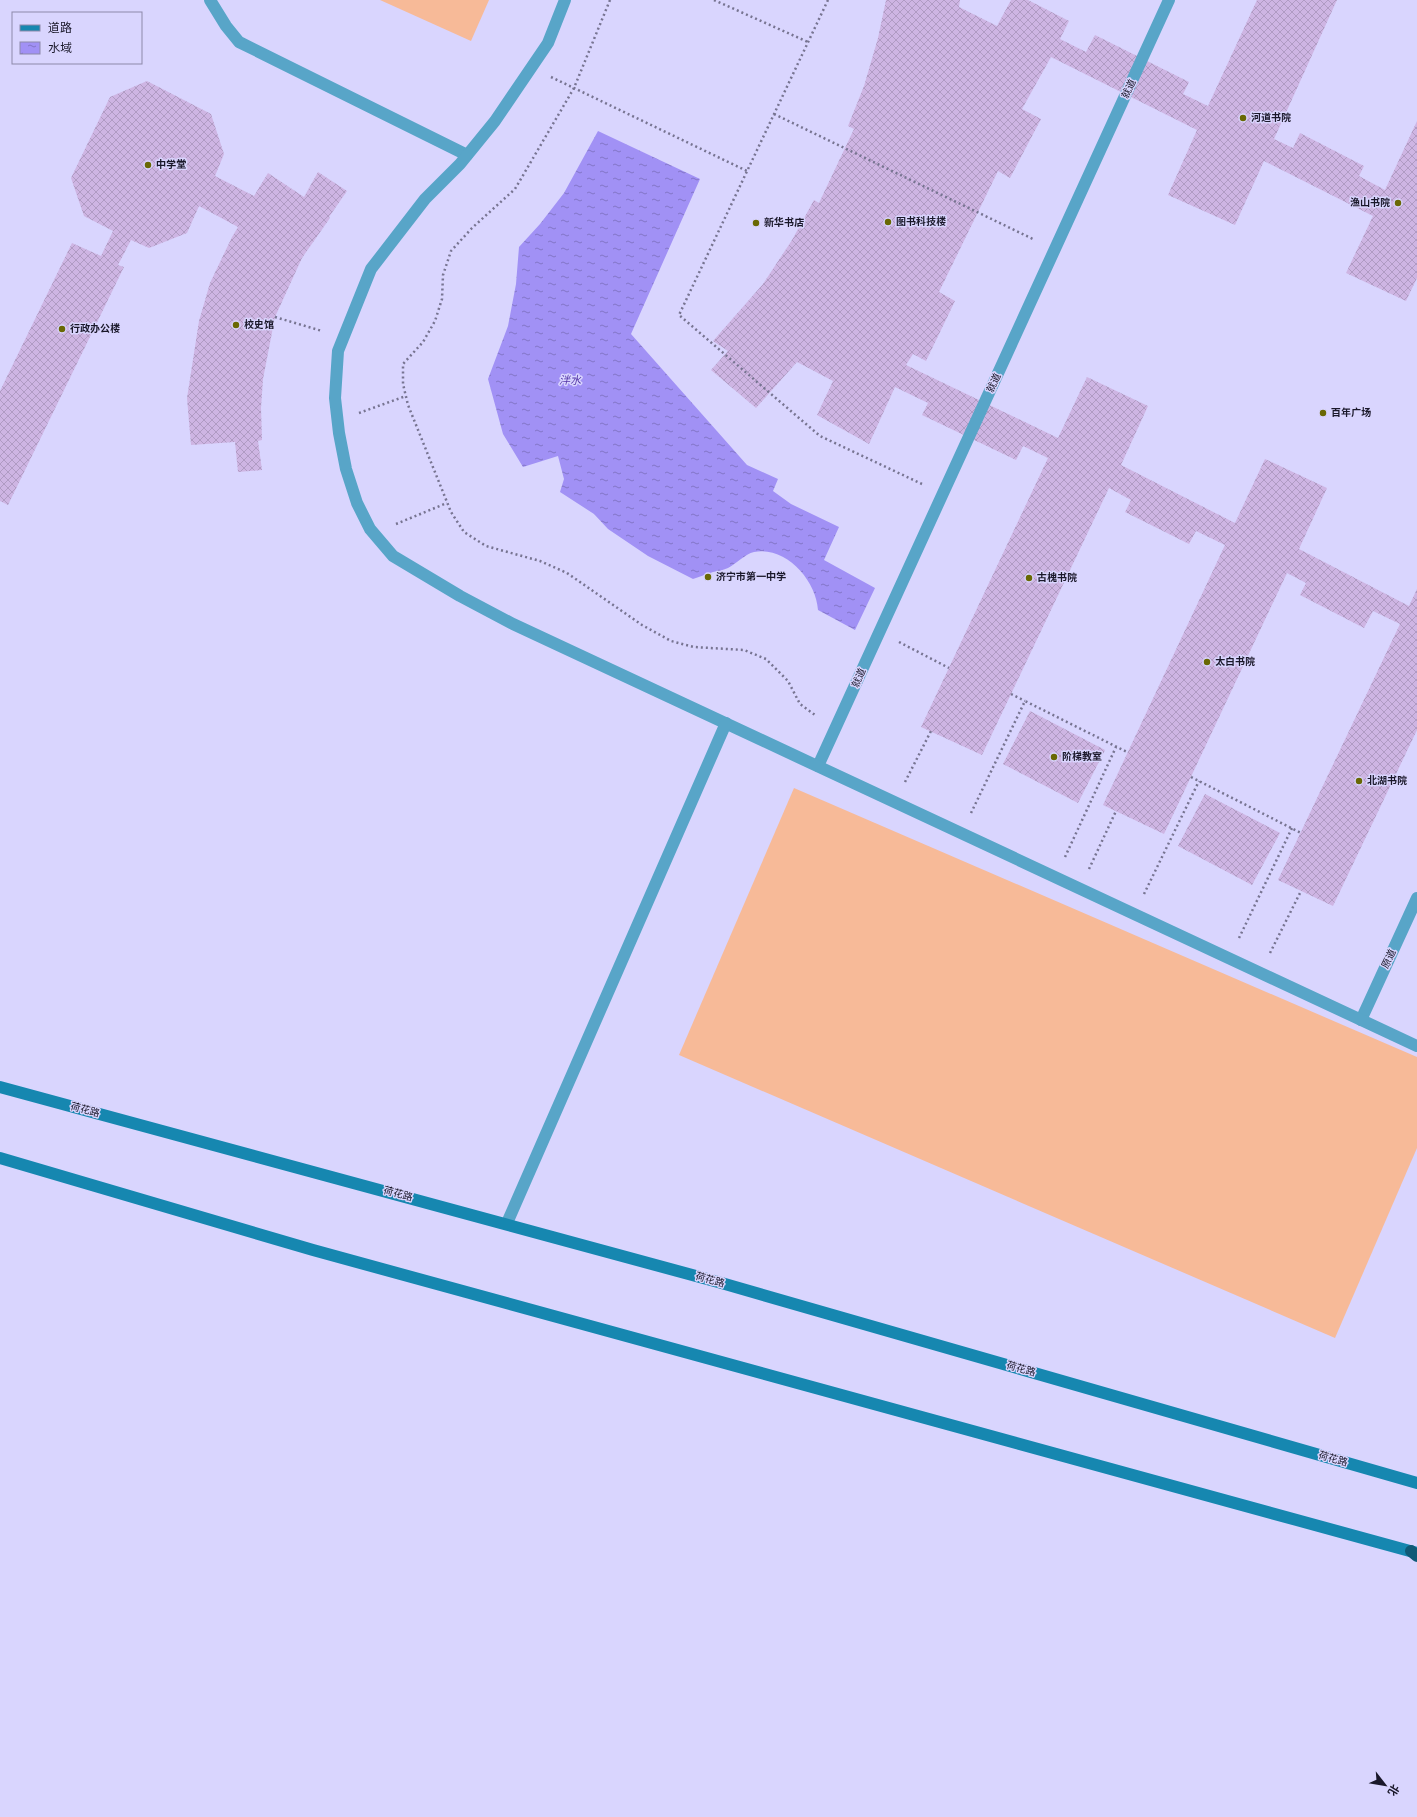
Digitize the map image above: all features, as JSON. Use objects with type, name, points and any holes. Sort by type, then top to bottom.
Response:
[{"type":"main road","name":"荷花路","points":[[0,1087],[507,1223],[1417,1483]]},
{"type":"main road","points":[[0,1158],[313,1250],[1415,1553]]},
{"type":"street","points":[[210,0],[226,26],[239,42],[467,156]]},
{"type":"street","points":[[565,0],[548,43],[495,121],[467,156],[425,199],[371,269],[338,351],[335,398],[337,421],[346,469],[357,503],[373,532],[393,556],[460,596],[571,651],[1417,1046]]},
{"type":"street","name":"就道","points":[[818,766],[1169,0]]},
{"type":"street","points":[[507,1223],[726,723]]},
{"type":"street","name":"原道","points":[[1361,1020],[1417,898]]},
{"type":"path","points":[[610,0],[574,88],[515,189],[472,228],[451,251],[443,274],[442,299],[435,322],[423,342],[403,364],[403,384],[408,405],[447,503],[464,532],[486,546],[540,561],[567,573],[642,625],[671,640],[694,647],[744,650],[766,659],[788,681],[800,704],[835,730]]},
{"type":"path","points":[[714,0],[808,42]]},
{"type":"path","points":[[828,0],[678,315],[820,436],[943,494]]},
{"type":"path","points":[[531,68],[747,171]]},
{"type":"path","points":[[774,114],[1055,250]]},
{"type":"path","points":[[275,317],[344,337]]},
{"type":"path","points":[[337,421],[406,396]]},
{"type":"path","points":[[373,532],[447,503]]},
{"type":"path","points":[[879,632],[949,668]]},
{"type":"path","points":[[1011,694],[1127,752]]},
{"type":"path","points":[[961,833],[1025,701]]},
{"type":"path","points":[[896,802],[931,731]]},
{"type":"path","points":[[1056,877],[1116,747]]},
{"type":"path","points":[[1191,777],[1301,833]]},
{"type":"path","points":[[1134,914],[1199,781]]},
{"type":"path","points":[[1079,888],[1116,811]]},
{"type":"path","points":[[1229,958],[1292,828]]},
{"type":"path","points":[[1260,973],[1301,891]]},
{"type":"shaded area","points":[[380,0],[489,0],[471,41]]},
{"type":"shaded area","points":[[794,788],[1417,1057],[1417,1148],[1335,1338],[679,1055]]},
{"type":"water","name":"泮水","points":[[598,131],[700,179],[631,334],[747,465],[778,479],[773,491],[791,504],[839,527],[824,560],[875,588],[855,630],[818,610],[812,587],[805,577],[788,560],[777,554],[754,552],[726,569],[693,579],[648,556],[608,529],[594,514],[560,492],[564,479],[558,456],[523,467],[503,434],[488,379],[508,326],[516,284],[519,247],[540,224],[564,193]]},
{"type":"building","points":[[886,0],[960,0],[959,7],[997,26],[1011,0],[1028,0],[1069,21],[1060,39],[1086,52],[1095,35],[1189,82],[1183,94],[1208,106],[1257,0],[1337,0],[1274,139],[1293,148],[1300,133],[1364,166],[1359,176],[1385,190],[1417,121],[1417,278],[1406,301],[1346,273],[1373,216],[1264,161],[1235,225],[1168,195],[1197,130],[1051,57],[1022,109],[1041,119],[1010,178],[998,171],[939,292],[955,301],[926,361],[913,354],[906,365],[1058,438],[1087,377],[1148,406],[1121,465],[1235,523],[1265,459],[1327,488],[1299,549],[1409,606],[1417,589],[1417,730],[1333,906],[1278,880],[1400,624],[1373,611],[1364,628],[1300,595],[1306,583],[1287,573],[1164,834],[1103,805],[1225,545],[1196,531],[1189,544],[1125,512],[1131,500],[1109,488],[982,755],[921,727],[1048,458],[1023,446],[1016,460],[922,415],[928,403],[895,387],[869,444],[817,415],[833,381],[797,362],[756,408],[711,370],[728,351],[713,341],[763,284],[792,240],[814,200],[819,203],[854,129],[848,126],[864,86],[878,38]]},
{"type":"building","points":[[147,81],[211,114],[224,154],[215,176],[254,196],[268,173],[304,197],[318,172],[347,191],[302,258],[275,317],[263,379],[261,408],[262,440],[258,441],[262,470],[238,472],[235,442],[191,445],[187,398],[199,321],[210,283],[238,227],[199,206],[187,233],[149,248],[131,240],[118,265],[124,267],[8,505],[0,501],[0,391],[72,243],[101,256],[113,231],[84,216],[71,178],[110,97]]},
{"type":"building","name":"阶梯教室","points":[[1030,711],[1105,750],[1078,803],[1003,764]]},
{"type":"building","points":[[1205,794],[1280,833],[1252,885],[1178,846]]},
{"type":"place","name":"河道书院","points":[[1243,118]]},
{"type":"place","name":"中学堂","points":[[148,165]]},
{"type":"place","name":"渔山书院","points":[[1398,203]]},
{"type":"place","name":"图书科技楼","points":[[888,222]]},
{"type":"place","name":"新华书店","points":[[756,223]]},
{"type":"place","name":"校史馆","points":[[236,325]]},
{"type":"place","name":"行政办公楼","points":[[62,329]]},
{"type":"place","name":"百年广场","points":[[1323,413]]},
{"type":"place","name":"济宁市第一中学","points":[[708,577]]},
{"type":"place","name":"古槐书院","points":[[1029,578]]},
{"type":"place","name":"太白书院","points":[[1207,662]]},
{"type":"place","name":"阶梯教室","points":[[1054,757]]},
{"type":"place","name":"北湖书院","points":[[1359,781]]}]
